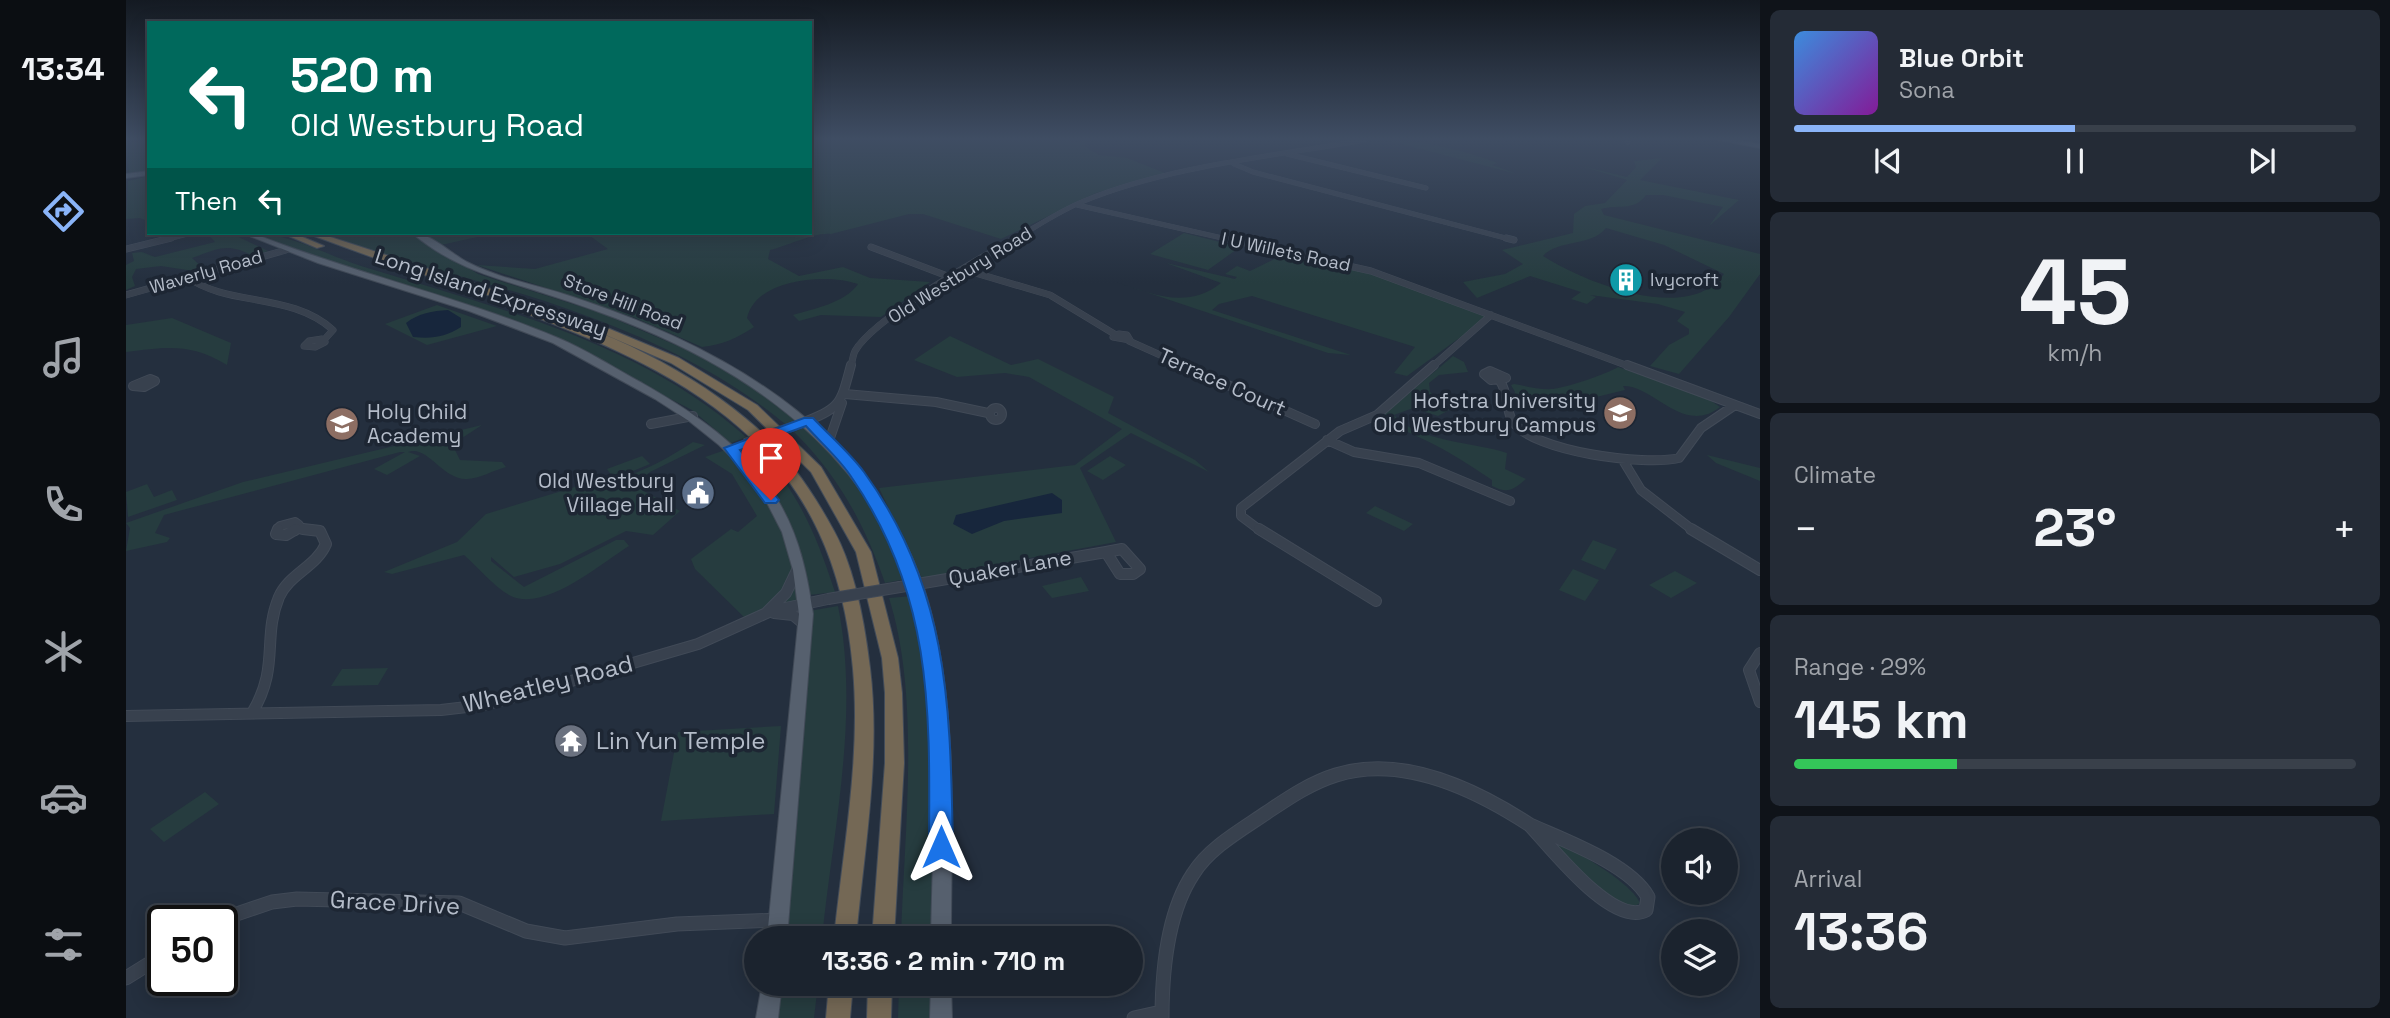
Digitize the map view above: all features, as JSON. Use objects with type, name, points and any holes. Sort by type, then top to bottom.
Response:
[{"type":"highway","name":"Long Island Expressway","points":[[292,235],[380,267],[536,314],[613,344],[716,400],[752,428],[784,461],[812,501],[836,548],[853,603],[860,648],[862,738],[846,926]]},
{"type":"highway","name":"Long Island Expressway","points":[[316,235],[391,261],[552,308],[649,347],[745,402],[780,430],[813,464],[841,505],[864,554],[882,613],[890,658],[894,730],[884,926]]},
{"type":"highway","points":[[838,1018],[840,996]]},
{"type":"highway","points":[[879,1018],[880,996]]},
{"type":"main road","points":[[251,235],[286,250],[537,332],[693,416],[731,448],[771,500],[787,531],[799,565],[806,625],[778,926]]},
{"type":"main road","name":"Store Hill Road","points":[[419,235],[477,270],[597,308],[692,348],[754,381],[803,423]]},
{"type":"main road","points":[[803,423],[829,441],[881,509],[932,651],[939,707],[941,926]]},
{"type":"main road","points":[[767,1018],[770,996]]},
{"type":"main road","points":[[941,996],[941,1018]]},
{"type":"street","name":"Old Westbury Road","points":[[829,441],[844,398],[853,356],[860,343],[885,321],[950,277],[1077,205],[1125,188]]},
{"type":"street","points":[[1310,188],[1514,240]]},
{"type":"street","name":"I U Willets Road","points":[[1077,205],[1361,268],[1760,414]]},
{"type":"street","points":[[126,249],[183,235]]},
{"type":"street","points":[[871,247],[950,277]]},
{"type":"street","name":"Waverly Road","points":[[126,295],[286,250]]},
{"type":"street","name":"Terrace Court","points":[[962,270],[1050,295],[1116,335],[1127,335],[1129,341],[1315,424]]},
{"type":"street","points":[[187,277],[204,289],[263,298],[323,321],[333,330],[324,340]]},
{"type":"street","points":[[1376,601],[1255,527],[1240,513],[1243,506],[1327,440],[1348,426],[1377,415],[1491,315]]},
{"type":"street","points":[[1500,381],[1506,389],[1508,415],[1518,426],[1624,462],[1656,463],[1679,458],[1701,428],[1735,405]]},
{"type":"street","points":[[731,448],[827,413],[844,398],[936,402],[988,413]]},
{"type":"street","points":[[680,407],[653,423],[693,416]]},
{"type":"street","points":[[1327,440],[1354,452],[1419,463],[1510,501]]},
{"type":"street","points":[[1624,462],[1647,496],[1699,534],[1760,570]]},
{"type":"street","points":[[252,713],[270,683],[279,598],[291,581],[317,560],[327,544],[320,531],[298,529]]},
{"type":"street","name":"Quaker Lane","points":[[907,586],[1106,552]]},
{"type":"street","points":[[765,613],[789,588],[799,565]]},
{"type":"street","name":"Wheatley Road","points":[[126,716],[441,710],[484,705],[698,644],[765,613],[805,603],[907,586]]},
{"type":"street","points":[[765,613],[793,615],[806,625]]},
{"type":"street","points":[[1760,653],[1751,661],[1748,672],[1760,702]]},
{"type":"street","points":[[1134,1018],[1162,1015],[1177,908],[1195,870],[1222,846],[1322,780],[1352,771],[1375,769],[1410,774],[1469,793],[1583,850],[1628,876],[1647,895],[1646,911],[1641,914],[1628,914],[1602,897],[1530,825]]},
{"type":"street","name":"Grace Drive","points":[[238,914],[272,902],[297,899],[459,903],[482,910],[530,933],[567,938],[604,936],[678,924],[779,920]]},
{"type":"street","points":[[126,978],[147,965]]},
{"type":"green space","points":[[128,188],[147,188],[147,221],[140,218],[126,219]]},
{"type":"green space","points":[[812,188],[1117,188],[1096,193],[1001,239],[923,214],[909,214],[831,234],[817,235],[770,250],[768,259],[799,276],[843,267],[870,278],[930,282],[881,317],[821,315],[799,321],[793,315],[837,301],[858,284],[829,279],[794,282],[764,294],[753,305],[747,318],[754,327],[716,345],[702,347],[633,317],[477,265],[535,269],[608,249],[589,235],[812,235]]},
{"type":"green space","points":[[1620,188],[1677,188],[1739,200],[1709,226],[1723,207],[1663,195],[1646,195],[1631,206],[1601,209],[1604,215],[1760,254],[1760,274],[1729,317],[1679,374],[1650,366],[1669,345],[1689,334],[1689,329],[1677,321],[1685,312],[1658,304],[1590,295],[1596,297],[1587,304],[1571,299],[1581,292],[1530,276],[1477,298],[1463,282],[1505,274],[1523,264],[1502,250],[1573,233],[1574,214],[1585,206],[1605,203]],"holes":[[[1606,228],[1664,245],[1724,274],[1708,289],[1686,296],[1662,298],[1609,287],[1543,256],[1557,247],[1592,238]]]},
{"type":"green space","points":[[1184,233],[1240,247],[1208,270],[1150,254]]},
{"type":"green space","points":[[209,235],[234,235],[268,251],[253,256],[236,249],[222,248],[192,258],[205,270],[200,272],[161,266],[136,269],[132,277],[135,286],[126,290],[126,265],[134,261],[132,253],[142,252],[155,257],[215,242]]},
{"type":"green space","points":[[256,235],[293,240],[361,266],[564,331],[659,376],[704,404],[746,437],[731,443],[692,410],[542,333]]},
{"type":"green space","points":[[329,235],[414,235],[478,274],[601,313],[715,362],[764,391],[797,420],[785,424],[760,404],[706,370],[649,341],[589,317],[530,296]]},
{"type":"green space","points":[[424,235],[486,235],[441,245]]},
{"type":"green space","points":[[1289,252],[1336,262],[1491,315],[1407,376],[1394,373],[1415,347],[1252,296],[1219,304],[1212,310],[1351,355],[1328,353],[1143,291],[1182,298],[1208,291],[1221,283],[1166,263],[1235,279],[1237,277],[1225,274],[1237,266],[1250,271]]},
{"type":"green space","points":[[437,305],[497,326],[427,345],[385,324]]},
{"type":"green space","points":[[172,318],[231,343],[227,365],[202,353],[178,348],[126,352],[126,325]]},
{"type":"green space","points":[[950,336],[1011,365],[1038,359],[1114,397],[1108,413],[1195,460],[1209,472],[1131,433],[1080,468],[1116,542],[922,578],[879,488],[1075,465],[1122,429],[1029,377],[1005,373],[957,377],[914,360]]},
{"type":"green space","points":[[1453,356],[1464,362],[1468,372],[1439,375],[1429,383],[1430,392],[1453,408],[1438,416],[1413,408],[1394,415],[1404,424],[1431,436],[1507,453],[1505,469],[1526,479],[1514,488],[1502,490],[1492,486],[1492,480],[1467,464],[1381,417]]},
{"type":"green space","points":[[1618,367],[1707,398],[1720,407],[1694,416],[1681,413],[1635,388],[1623,386],[1625,390],[1588,399],[1577,396],[1544,400],[1541,406],[1522,403],[1513,398],[1515,392],[1511,385],[1514,384],[1553,389],[1587,380]]},
{"type":"green space","points":[[482,425],[459,440],[454,448],[460,460],[502,462],[506,467],[476,478],[458,478],[415,451],[408,452],[420,456],[387,475],[374,469],[405,452],[400,452],[164,515],[155,533],[170,538],[167,542],[126,551],[130,528],[126,523],[243,482]]},
{"type":"green space","points":[[805,427],[838,459],[866,496],[889,537],[906,579],[885,583],[869,541],[837,483],[794,432]]},
{"type":"green space","points":[[693,442],[705,445],[650,472],[633,485],[680,511],[653,535],[626,531],[560,564],[514,577],[491,557],[491,561],[524,587],[616,540],[624,540],[629,546],[554,593],[523,599],[509,595],[464,555],[392,574],[384,572],[457,542],[486,514],[575,487],[614,479],[607,469],[642,456],[650,464],[616,478],[636,472]]},
{"type":"green space","points":[[754,445],[783,479],[804,514],[821,551],[835,592],[809,595],[802,560],[738,451]]},
{"type":"green space","points":[[731,448],[782,520],[805,603],[748,621],[695,569],[691,559],[731,529],[738,532],[757,516],[732,474],[705,457]]},
{"type":"green space","points":[[1707,455],[1760,468],[1760,481],[1716,463]]},
{"type":"green space","points":[[1110,456],[1126,465],[1103,480],[1087,471]]},
{"type":"green space","points":[[147,484],[154,497],[172,490],[177,500],[128,517],[126,492]]},
{"type":"green space","points":[[1375,506],[1413,524],[1404,531],[1366,513]]},
{"type":"green space","points":[[1593,540],[1617,549],[1605,570],[1581,560]]},
{"type":"green space","points":[[1573,569],[1599,580],[1585,601],[1559,590]]},
{"type":"green space","points":[[1675,571],[1697,583],[1671,598],[1649,585]]},
{"type":"green space","points":[[1081,577],[1089,591],[1052,598],[1042,586]]},
{"type":"green space","points":[[912,596],[928,680],[934,809],[933,926],[902,926],[908,722],[899,637],[889,598]]},
{"type":"green space","points":[[838,606],[844,647],[846,730],[824,926],[784,926],[809,611]]},
{"type":"green space","points":[[388,668],[378,685],[331,686],[342,669]]},
{"type":"green space","points":[[781,726],[774,814],[661,821],[678,732]]},
{"type":"green space","points":[[205,792],[219,804],[164,842],[150,829]]},
{"type":"green space","points":[[1555,844],[1575,852],[1615,877],[1640,903],[1632,908],[1605,896]]},
{"type":"green space","points":[[776,996],[817,996],[814,1018],[773,1018]]},
{"type":"green space","points":[[899,996],[932,996],[931,1018],[898,1018]]},
{"type":"water","points":[[448,310],[461,318],[461,327],[438,337],[413,337],[406,323],[426,313]]},
{"type":"water","points":[[1052,493],[1062,500],[1062,513],[1004,521],[972,534],[953,524],[956,515]]},
{"type":"place","name":"Ivycroft","points":[[1626,280]]},
{"type":"place","name":"Hofstra University Old Westbury Campus","points":[[1620,413]]},
{"type":"place","name":"Holy Child Academy","points":[[342,424]]},
{"type":"place","name":"Old Westbury Village Hall","points":[[698,493]]},
{"type":"place","name":"Lin Yun Temple","points":[[571,741]]},
{"type":"route","points":[[771,500],[751,470],[731,448],[808,421],[848,462],[888,520],[919,594],[935,666],[940,736],[941,847]]}]
